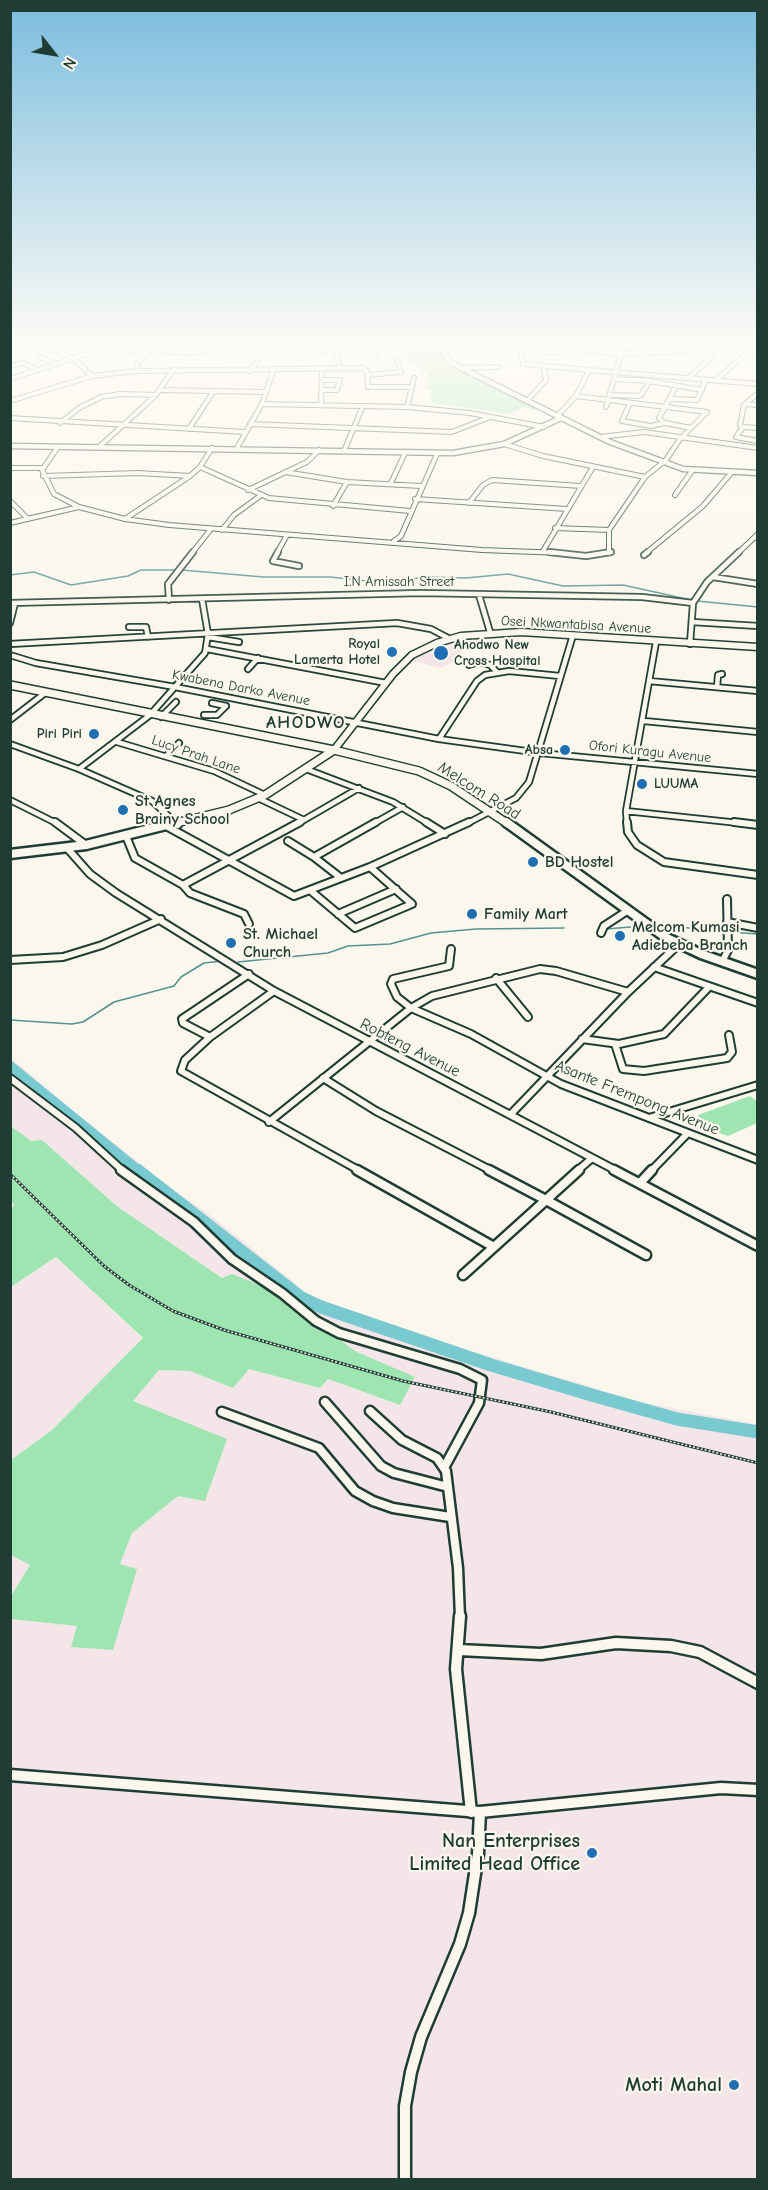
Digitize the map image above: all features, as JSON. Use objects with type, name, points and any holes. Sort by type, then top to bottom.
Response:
[{"type":"main road","name":"Melcom Road","points":[[10,685],[202,726],[334,750],[419,771],[451,786],[492,812],[627,911],[678,945],[758,975]]},
{"type":"main road","points":[[11,854],[86,845],[178,825],[262,797],[334,750]]},
{"type":"street","points":[[237,448],[239,444]]},
{"type":"street","points":[[344,451],[347,444]]},
{"type":"street","points":[[10,446],[237,448],[437,454],[477,451],[503,444]]},
{"type":"street","points":[[505,444],[593,467],[645,477]]},
{"type":"street","points":[[617,444],[662,463],[692,471],[758,473]]},
{"type":"street","points":[[58,447],[42,468],[43,476],[54,494],[79,507],[124,519],[222,530],[393,541],[482,550],[543,551],[586,556],[611,553],[607,539],[609,530],[645,477],[675,450],[678,444]]},
{"type":"street","points":[[725,444],[758,448]]},
{"type":"street","points":[[124,519],[190,476],[212,448]]},
{"type":"street","points":[[248,490],[307,462],[319,450]]},
{"type":"street","points":[[391,483],[405,453]]},
{"type":"street","points":[[399,540],[415,499],[437,454]]},
{"type":"street","points":[[543,551],[593,467]]},
{"type":"street","points":[[10,468],[42,468]]},
{"type":"street","points":[[197,469],[229,478],[260,496],[333,506],[410,512]]},
{"type":"street","points":[[675,495],[692,471]]},
{"type":"street","points":[[285,472],[347,482],[421,486]]},
{"type":"street","points":[[644,555],[703,506],[732,472]]},
{"type":"street","points":[[43,476],[138,473],[190,476]]},
{"type":"street","points":[[470,502],[483,484],[492,480],[580,486]]},
{"type":"street","points":[[333,506],[347,482]]},
{"type":"street","points":[[222,530],[234,515],[260,496]]},
{"type":"street","points":[[415,499],[567,509]]},
{"type":"street","points":[[10,501],[28,519]]},
{"type":"street","points":[[10,523],[79,507]]},
{"type":"street","points":[[555,528],[580,531],[609,530]]},
{"type":"street","points":[[168,600],[168,584],[211,529]]},
{"type":"street","points":[[690,644],[693,603],[713,577],[758,534]]},
{"type":"street","points":[[287,535],[273,561],[299,566]]},
{"type":"street","points":[[393,541],[399,540],[404,543]]},
{"type":"street","points":[[713,577],[758,584]]},
{"type":"street","name":"I.N Amissah Street","points":[[13,603],[331,594],[642,597],[693,603]]},
{"type":"street","points":[[479,594],[490,632]]},
{"type":"street","points":[[79,769],[150,715],[207,649],[208,635],[202,599]]},
{"type":"street","points":[[10,623],[13,603]]},
{"type":"street","points":[[692,622],[758,626]]},
{"type":"street","points":[[10,644],[397,623],[431,629],[450,639]]},
{"type":"street","points":[[129,627],[146,627],[148,637]]},
{"type":"street","name":"Osei Nkwantabisa Avenue","points":[[334,750],[386,683],[412,655],[450,639],[490,632],[758,647]]},
{"type":"street","points":[[208,635],[239,642]]},
{"type":"street","points":[[168,827],[289,896],[311,891],[370,867],[492,812],[508,803],[526,788],[540,753],[573,635]]},
{"type":"street","points":[[656,642],[644,721],[626,810],[626,827],[631,839],[643,851],[685,867],[758,875]]},
{"type":"street","points":[[207,649],[386,683]]},
{"type":"street","name":"Kwabena Darko Avenue","points":[[10,655],[36,663],[175,687],[439,739],[540,753]]},
{"type":"street","points":[[248,669],[258,658]]},
{"type":"street","points":[[469,666],[479,662],[490,665],[497,672]]},
{"type":"street","points":[[439,739],[477,681],[497,672],[560,676]]},
{"type":"street","points":[[717,687],[718,675],[722,674]]},
{"type":"street","points":[[650,681],[758,691]]},
{"type":"street","points":[[10,720],[45,693]]},
{"type":"street","points":[[161,717],[176,702]]},
{"type":"street","points":[[202,726],[207,715],[217,715],[227,707],[212,703]]},
{"type":"street","points":[[644,721],[758,732]]},
{"type":"street","name":"Lucy Prah Lane","points":[[117,742],[229,777],[304,820]]},
{"type":"street","points":[[166,756],[179,743]]},
{"type":"street","points":[[10,744],[79,769],[152,801],[178,825]]},
{"type":"street","name":"Ofori Kuragu Avenue","points":[[540,753],[758,774]]},
{"type":"street","points":[[306,769],[403,807],[445,834]]},
{"type":"street","points":[[183,885],[227,860],[247,853],[359,788]]},
{"type":"street","points":[[10,800],[62,826],[86,845]]},
{"type":"street","points":[[314,857],[403,807]]},
{"type":"street","points":[[626,810],[758,825]]},
{"type":"street","points":[[126,836],[137,860],[183,885],[190,893],[244,914],[249,924]]},
{"type":"street","points":[[288,841],[314,857],[341,879]]},
{"type":"street","name":"Robteng Avenue","points":[[67,848],[102,883],[274,991],[758,1246]]},
{"type":"street","points":[[311,891],[358,928],[412,904],[370,867]]},
{"type":"street","points":[[338,914],[396,888]]},
{"type":"street","points":[[722,962],[728,952],[727,899]]},
{"type":"street","points":[[601,933],[604,927],[627,911]]},
{"type":"street","points":[[10,960],[63,957],[102,945],[161,919]]},
{"type":"street","points":[[727,922],[758,928]]},
{"type":"street","points":[[510,1115],[628,992],[678,945]]},
{"type":"street","points":[[411,1008],[397,997],[391,981],[396,977],[448,966],[452,962],[451,949]]},
{"type":"street","points":[[654,967],[708,988],[758,1003]]},
{"type":"street","points":[[269,1122],[411,1008],[432,996],[535,970],[550,970],[628,992]]},
{"type":"street","points":[[210,1037],[183,1023],[182,1019],[249,974]]},
{"type":"street","points":[[496,978],[528,1017]]},
{"type":"street","points":[[582,1039],[615,1044],[668,1032],[708,988]]},
{"type":"street","points":[[274,991],[210,1037],[185,1060],[182,1071],[494,1248]]},
{"type":"street","name":"Asante Frempong Avenue","points":[[411,1008],[471,1034],[547,1077],[758,1160]]},
{"type":"street","points":[[615,1044],[623,1069],[649,1071],[727,1058],[732,1052],[729,1035]]},
{"type":"street","points":[[323,1077],[375,1111],[646,1255]]},
{"type":"street","points":[[10,1078],[76,1128],[122,1171],[194,1222],[241,1266],[282,1293],[315,1321],[339,1333],[460,1369],[482,1380],[483,1392],[479,1403],[445,1466],[458,1568],[462,1630],[456,1669],[476,1812],[478,1854],[469,1913],[460,1944],[420,2037],[411,2072],[405,2106],[405,2180]]},
{"type":"street","points":[[649,1118],[758,1085]]},
{"type":"street","points":[[640,1183],[687,1134]]},
{"type":"street","points":[[463,1275],[591,1159]]},
{"type":"street","points":[[325,1402],[346,1424],[376,1463],[394,1473],[448,1487]]},
{"type":"street","points":[[370,1411],[402,1440],[437,1458],[445,1466]]},
{"type":"street","points":[[222,1412],[319,1448],[355,1491],[373,1501],[393,1508],[450,1517]]},
{"type":"street","points":[[459,1650],[542,1653],[615,1643],[671,1646],[700,1652],[758,1683]]},
{"type":"street","points":[[10,1775],[476,1812],[709,1789],[758,1790]]},
{"type":"shaded area","name":"Ahodwo New Cross Hospital","points":[[450,640],[464,654],[442,668],[409,660]]},
{"type":"shaded area","points":[[11,1058],[61,1101],[163,1182],[218,1221],[308,1294],[388,1326],[640,1402],[757,1424],[757,2179],[11,2179],[11,1619],[78,1626],[71,1646],[137,1569],[120,1564],[132,1533],[178,1496],[133,1400],[160,1370],[190,1371],[233,1387],[249,1369],[320,1388],[328,1379],[399,1405],[415,1378],[355,1351],[272,1290],[232,1274],[222,1278],[118,1207],[42,1140],[31,1141],[11,1126]]},
{"type":"shaded area","points":[[56,1257],[143,1339],[52,1430],[11,1460],[11,1287]]},
{"type":"shaded area","points":[[11,1555],[30,1565],[11,1596]]},
{"type":"green space","points":[[750,1096],[757,1101],[757,1123],[728,1136],[702,1127],[698,1115]]},
{"type":"green space","points":[[11,1126],[31,1141],[42,1140],[118,1207],[222,1278],[232,1274],[273,1290],[355,1351],[415,1377],[400,1405],[328,1379],[320,1388],[249,1369],[233,1388],[190,1371],[159,1370],[133,1401],[227,1439],[205,1501],[178,1496],[132,1533],[120,1564],[137,1569],[113,1650],[71,1647],[77,1626],[11,1619],[11,1596],[30,1565],[11,1555],[11,1460],[52,1430],[143,1338],[56,1257],[11,1287],[10,1209],[14,1206],[11,1198]]},
{"type":"waterway","points":[[10,575],[34,572],[71,585],[128,576],[141,570],[174,570]]},
{"type":"waterway","points":[[182,570],[263,577],[330,577],[386,583],[426,577],[466,578],[508,574],[563,586],[623,585],[691,600]]},
{"type":"waterway","points":[[697,601],[758,607]]},
{"type":"waterway","points":[[654,924],[724,932]]},
{"type":"waterway","points":[[607,929],[642,926]]},
{"type":"waterway","points":[[238,962],[328,953],[348,946],[390,944],[431,933],[476,929],[564,928]]},
{"type":"waterway","points":[[729,932],[758,934]]},
{"type":"waterway","points":[[10,1020],[72,1024],[83,1022],[114,1002],[174,986],[181,977],[204,963],[222,961]]},
{"type":"waterway","points":[[10,1066],[139,1171]]},
{"type":"waterway","points":[[137,1170],[300,1297],[321,1307],[491,1365],[595,1396],[677,1419],[758,1432]]},
{"type":"railway","points":[[10,1174],[104,1266],[129,1285],[173,1311],[224,1330],[403,1381],[551,1412],[758,1463]]},
{"type":"place","name":"Royal Lamerta Hotel","points":[[392,652]]},
{"type":"place","name":"Ahodwo New Cross Hospital","points":[[441,653]]},
{"type":"place","name":"Piri Piri","points":[[94,734]]},
{"type":"place","name":"Absa","points":[[565,750]]},
{"type":"place","name":"LUUMA","points":[[642,784]]},
{"type":"place","name":"St Agnes Brainy School","points":[[123,810]]},
{"type":"place","name":"BD Hostel","points":[[533,862]]},
{"type":"place","name":"Family Mart","points":[[472,914]]},
{"type":"place","name":"Melcom Kumasi Adiebeba Branch","points":[[620,936]]},
{"type":"place","name":"St. Michael Church","points":[[231,943]]},
{"type":"place","name":"Nan Enterprises Limited Head Office","points":[[592,1853]]},
{"type":"place","name":"Moti Mahal","points":[[734,2085]]},
{"type":"district","name":"AHODWO","points":[[306,723]]}]
